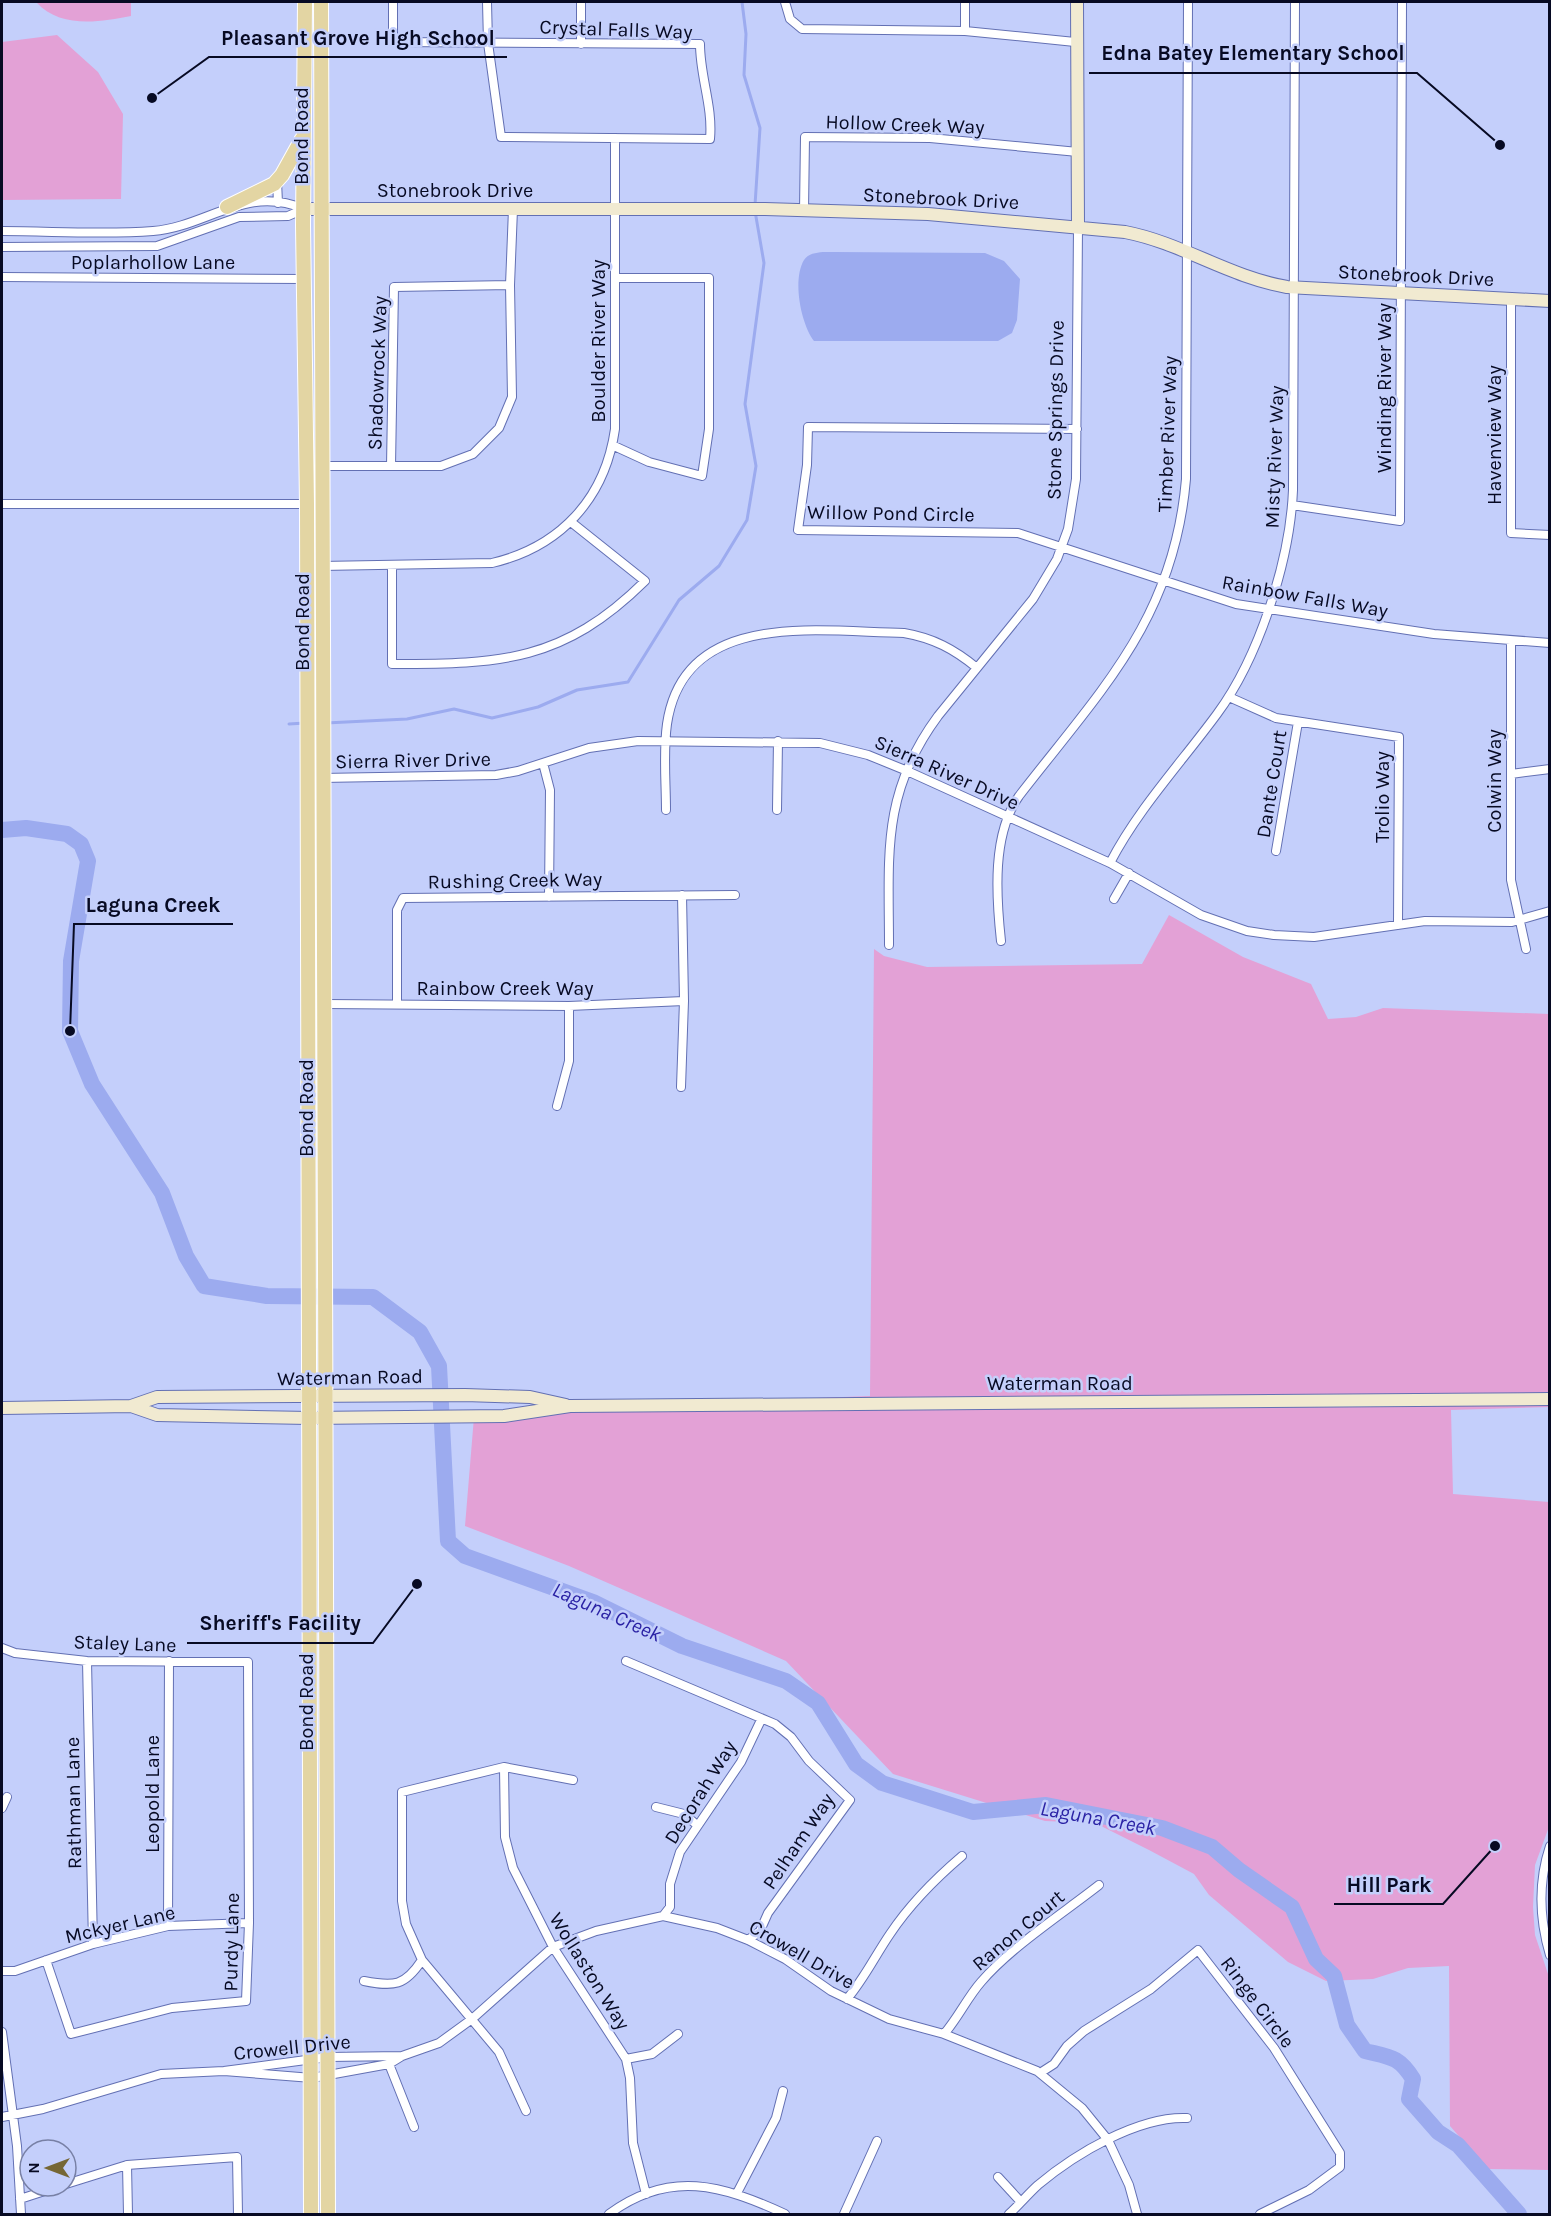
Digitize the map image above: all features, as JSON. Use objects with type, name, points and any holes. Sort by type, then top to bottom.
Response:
[{"type":"main road","name":"Bond Road","points":[[305,2],[304,209],[307,477],[315,704],[315,778],[326,1004],[324,1417],[328,2214]]},
{"type":"main road","name":"Bond Road","points":[[315,704],[321,566],[321,2]]},
{"type":"main road","name":"Stone Springs Drive","points":[[1077,2],[1078,227]]},
{"type":"main road","points":[[227,207],[277,181],[304,134]]},
{"type":"main road","name":"Stonebrook Drive","points":[[304,209],[765,209],[928,214],[1078,227],[1148,236],[1245,278],[1294,288],[1550,301]]},
{"type":"main road","points":[[307,477],[313,488],[314,557],[321,566]]},
{"type":"main road","name":"Bond Road","points":[[311,2214],[309,893],[315,778]]},
{"type":"main road","points":[[309,893],[316,916],[316,992],[319,1000],[326,1004]]},
{"type":"main road","name":"Waterman Road","points":[[2,1408],[131,1406],[157,1397],[324,1398],[465,1395],[530,1397],[570,1406]]},
{"type":"main road","name":"Waterman Road","points":[[131,1406],[157,1415],[309,1418],[515,1415],[570,1406],[1550,1399]]},
{"type":"street","name":"Crystal Falls Way","points":[[393,2],[393,42],[700,44],[702,74],[710,105],[710,139],[615,138]]},
{"type":"street","points":[[487,2],[488,43],[501,137],[615,138]]},
{"type":"street","points":[[581,2],[581,44]]},
{"type":"street","points":[[785,2],[790,20],[802,29],[965,31],[1076,42]]},
{"type":"street","points":[[965,2],[965,31]]},
{"type":"street","name":"Timber River Way","points":[[1001,941],[999,848],[1007,816],[1019,795],[1122,662],[1152,611],[1165,581],[1179,532],[1186,478],[1188,2]]},
{"type":"street","name":"Misty River Way","points":[[1110,863],[1132,824],[1229,697],[1256,646],[1288,534],[1292,505],[1295,2]]},
{"type":"street","name":"Winding River Way","points":[[1292,505],[1400,521],[1402,2]]},
{"type":"street","name":"Hollow Creek Way","points":[[804,211],[805,137],[930,138],[1078,152]]},
{"type":"street","name":"Boulder River Way","points":[[321,566],[492,563],[528,552],[571,522],[594,493],[607,464],[615,417],[615,138]]},
{"type":"street","points":[[277,181],[278,203]]},
{"type":"street","points":[[2,231],[155,231],[169,229],[227,207],[252,203],[288,202],[304,209]]},
{"type":"street","points":[[2,247],[157,246],[239,217],[288,216],[304,209]]},
{"type":"street","points":[[321,466],[441,466],[473,454],[499,428],[512,398],[510,285],[513,209]]},
{"type":"street","name":"Stone Springs Drive","points":[[889,945],[890,839],[898,791],[905,770],[924,734],[1033,599],[1062,546],[1073,506],[1077,429],[1078,227]]},
{"type":"street","name":"Poplarhollow Lane","points":[[2,277],[305,279]]},
{"type":"street","points":[[612,445],[650,462],[702,476],[709,429],[709,278],[615,278]]},
{"type":"street","name":"Shadowrock Way","points":[[391,465],[394,287],[510,285]]},
{"type":"street","name":"Havenview Way","points":[[1511,299],[1511,533],[1550,535]]},
{"type":"street","name":"Willow Pond Circle","points":[[1062,546],[1036,537],[1000,531],[798,530],[807,465],[808,427],[1077,429]]},
{"type":"street","points":[[2,504],[308,504]]},
{"type":"street","points":[[392,565],[392,664],[470,664],[518,657],[550,646],[584,630],[607,616],[645,581],[571,522]]},
{"type":"street","name":"Rainbow Falls Way","points":[[1062,546],[1236,604],[1434,634],[1550,643]]},
{"type":"street","points":[[666,810],[666,740],[672,705],[686,677],[705,656],[719,647],[748,635],[772,632],[904,633],[920,636],[948,647],[977,668]]},
{"type":"street","name":"Colwin Way","points":[[1510,641],[1510,880],[1526,949]]},
{"type":"street","name":"Trolio Way","points":[[1229,697],[1261,713],[1298,722],[1399,737],[1398,925]]},
{"type":"street","name":"Dante Court","points":[[1276,851],[1298,722]]},
{"type":"street","name":"Sierra River Drive","points":[[315,778],[477,777],[518,771],[614,743],[666,740],[820,743],[844,748],[905,770],[1110,863],[1201,915],[1247,931],[1314,937],[1443,920],[1491,923],[1518,921],[1550,911]]},
{"type":"street","points":[[777,810],[778,741]]},
{"type":"street","points":[[543,763],[550,790],[549,897]]},
{"type":"street","points":[[1510,774],[1550,769]]},
{"type":"street","points":[[1114,899],[1129,873]]},
{"type":"street","points":[[681,1087],[684,1001],[682,895]]},
{"type":"street","name":"Rushing Creek Way","points":[[397,1004],[397,910],[403,898],[735,895]]},
{"type":"street","name":"Rainbow Creek Way","points":[[326,1004],[570,1006],[684,1001]]},
{"type":"street","points":[[557,1106],[570,1061],[570,1006]]},
{"type":"street","name":"Staley Lane","points":[[2,1648],[15,1653],[87,1661],[248,1662]]},
{"type":"street","name":"Rathman Lane","points":[[87,1661],[93,1944]]},
{"type":"street","name":"Leopold Lane","points":[[168,1926],[169,1661]]},
{"type":"street","points":[[626,1661],[761,1720]]},
{"type":"street","name":"Purdy Lane","points":[[46,1960],[71,2034],[172,2008],[246,2001],[249,1923],[248,1662]]},
{"type":"street","name":"Decorah Way","points":[[663,1916],[670,1907],[670,1884],[676,1862],[741,1762],[761,1720]]},
{"type":"street","name":"Pelham Way","points":[[748,1940],[760,1931],[768,1913],[850,1800],[809,1761],[790,1737],[775,1724],[761,1720]]},
{"type":"street","points":[[526,2111],[499,2052],[422,1960],[406,1924],[402,1901],[402,1792],[504,1767],[573,1779]]},
{"type":"street","name":"Wollaston Way","points":[[504,1767],[504,1826],[509,1858],[554,1947],[626,2059],[630,2078],[633,2142],[646,2194]]},
{"type":"street","points":[[2,1808],[7,1797]]},
{"type":"street","points":[[656,1807],[684,1814],[698,1825]]},
{"type":"street","points":[[1550,1846],[1543,1870],[1541,1906],[1550,1955]]},
{"type":"street","points":[[847,1999],[866,1977],[905,1913],[939,1876],[962,1856]]},
{"type":"street","name":"Ranon Court","points":[[944,2034],[958,2017],[974,1989],[996,1966],[1099,1886]]},
{"type":"street","name":"Crowell Drive","points":[[224,2071],[312,2078],[389,2064],[402,2056],[439,2043],[472,2019],[554,1947],[596,1931],[663,1916],[717,1928],[748,1940],[847,1999],[898,2022],[944,2034],[1019,2062],[1040,2073],[1082,2108],[1108,2140],[1129,2185],[1137,2214]]},
{"type":"street","name":"Mckyer Lane","points":[[2,1971],[15,1971],[93,1944],[168,1926],[249,1923]]},
{"type":"street","name":"Ringe Circle","points":[[1040,2073],[1054,2064],[1067,2046],[1084,2031],[1151,1989],[1198,1950],[1274,2048],[1340,2153],[1340,2167],[1309,2190],[1260,2214]]},
{"type":"street","points":[[364,1980],[382,1984],[403,1981],[411,1976],[422,1960]]},
{"type":"street","points":[[2,2032],[14,2116],[21,2214]]},
{"type":"street","points":[[626,2059],[652,2054],[678,2034]]},
{"type":"street","name":"Crowell Drive","points":[[224,2071],[328,2057],[402,2056]]},
{"type":"street","points":[[389,2064],[414,2127]]},
{"type":"street","points":[[2,2117],[91,2096],[161,2074],[224,2071]]},
{"type":"street","points":[[737,2193],[776,2118],[783,2091]]},
{"type":"street","points":[[1009,2214],[1047,2179],[1108,2140],[1154,2121],[1187,2118]]},
{"type":"street","points":[[844,2214],[877,2141]]},
{"type":"street","points":[[78,2180],[127,2165],[237,2157],[238,2214]]},
{"type":"street","points":[[127,2165],[128,2214]]},
{"type":"street","points":[[998,2177],[1021,2202]]},
{"type":"street","points":[[609,2214],[646,2194],[672,2187],[696,2186],[737,2193],[785,2214]]},
{"type":"shaded area","points":[[36,2],[131,2],[131,16],[93,21],[69,20],[46,11]]},
{"type":"shaded area","points":[[57,35],[98,72],[123,114],[121,199],[2,200],[2,42]]},
{"type":"shaded area","points":[[1169,915],[1243,957],[1311,984],[1328,1019],[1356,1017],[1383,1008],[1549,1014],[1549,1407],[1451,1410],[1453,1494],[1549,1502],[1550,1824],[1535,1865],[1533,1907],[1535,1935],[1549,1977],[1549,2170],[1488,2169],[1450,2126],[1449,1966],[1408,1968],[1373,1979],[1326,1981],[1288,1962],[1209,1895],[1194,1874],[1149,1850],[1095,1823],[1045,1821],[893,1774],[786,1661],[569,1566],[465,1526],[474,1417],[605,1406],[870,1396],[874,949],[884,956],[927,967],[1142,964]]},
{"type":"water","points":[[834,252],[985,253],[1004,261],[1020,279],[1017,320],[1012,333],[998,341],[814,341],[802,313],[798,290],[800,269],[804,260],[810,255]]},
{"type":"waterway","points":[[742,2],[746,34],[744,75],[760,128],[755,205]]},
{"type":"waterway","points":[[326,723],[407,719],[454,709],[492,718],[538,707],[577,690],[628,682],[679,600],[719,566],[747,520],[756,466],[745,404],[764,263],[755,211]]},
{"type":"waterway","points":[[289,724],[305,723]]},
{"type":"waterway","name":"Laguna Creek","points":[[2,830],[26,828],[67,834],[81,844],[88,861],[71,961],[70,1031],[92,1084],[162,1193],[186,1256],[204,1286],[267,1296],[373,1297],[420,1332],[439,1366],[448,1541],[465,1556],[593,1602],[682,1646],[786,1681],[818,1703],[856,1764],[882,1783],[973,1812],[1046,1805],[1162,1828],[1212,1847],[1239,1870],[1292,1907],[1316,1959],[1334,1976],[1347,2025],[1365,2051],[1387,2056],[1408,2071],[1413,2079],[1409,2099],[1438,2132],[1458,2145],[1519,2214]]},
{"type":"place","name":"Pleasant Grove High School","points":[[152,98]]},
{"type":"place","name":"Edna Batey Elementary School","points":[[1500,145]]},
{"type":"place","name":"Laguna Creek","points":[[70,1031]]},
{"type":"place","name":"Sheriff's Facility","points":[[417,1584]]},
{"type":"place","name":"Hill Park","points":[[1495,1846]]}]
